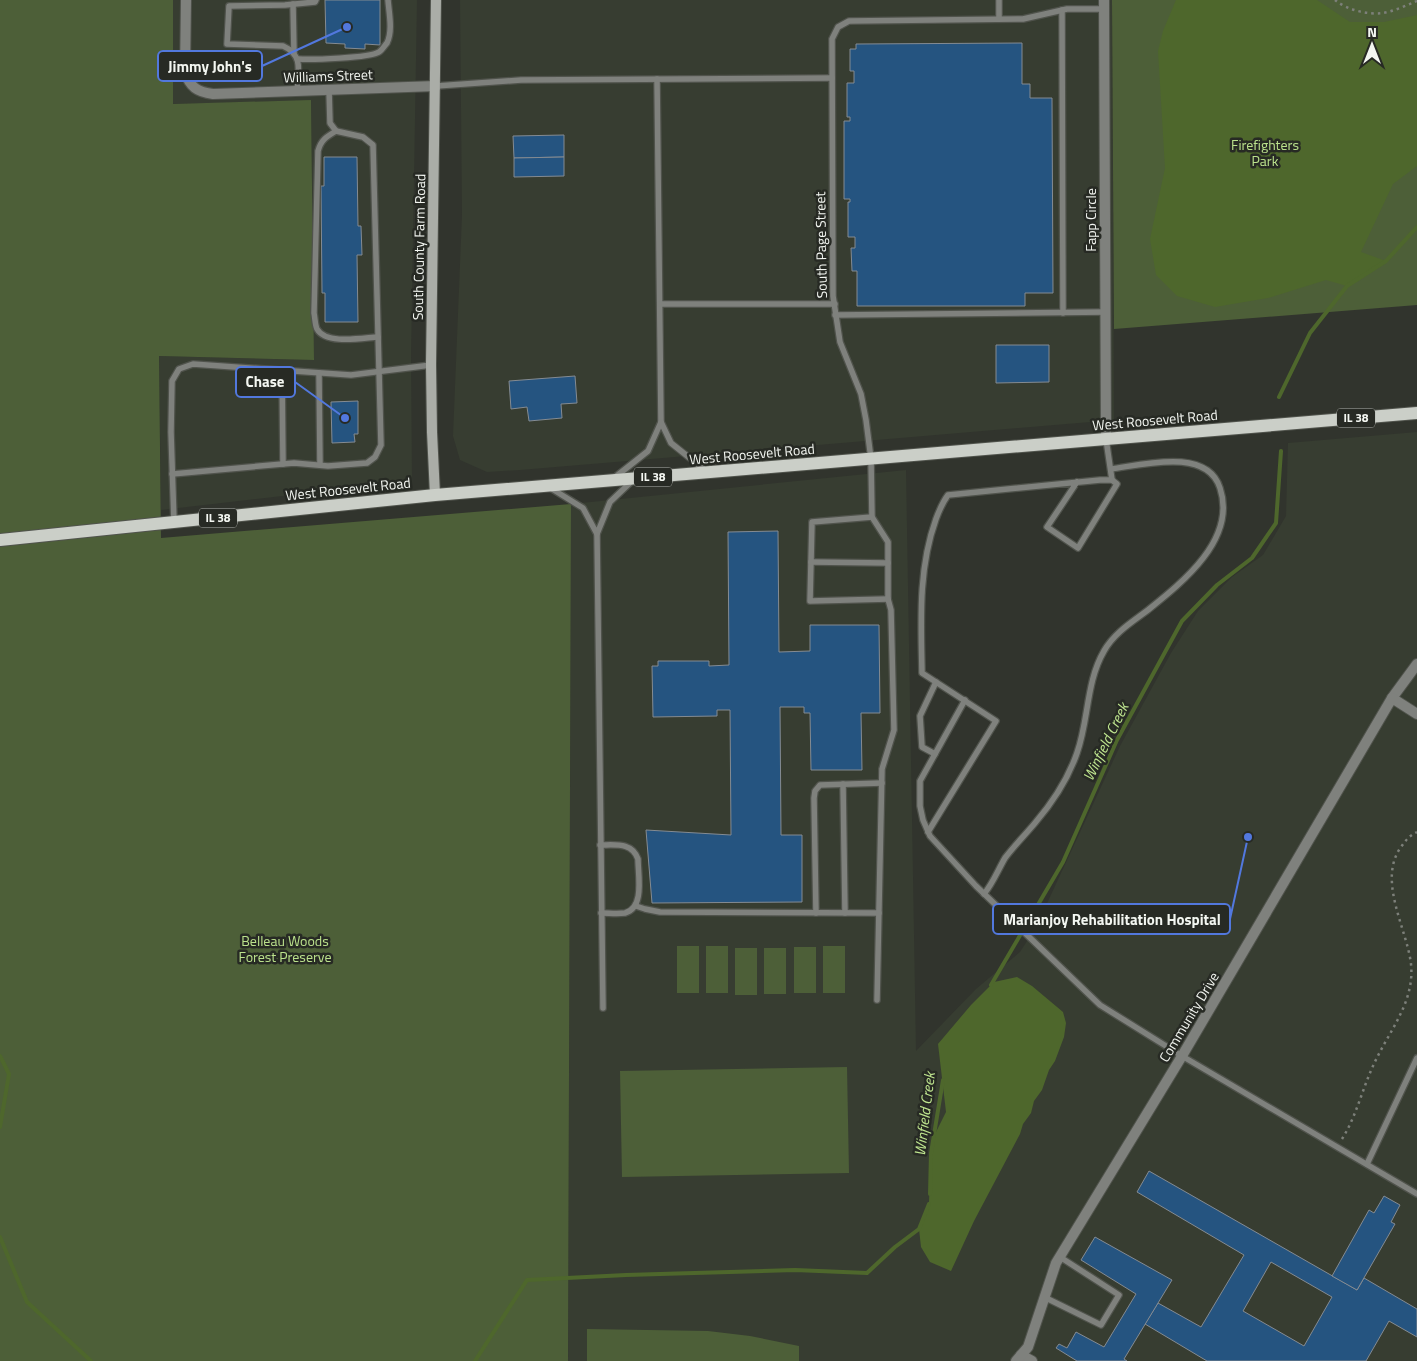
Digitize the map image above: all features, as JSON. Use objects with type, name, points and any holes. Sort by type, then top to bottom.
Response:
[{"type":"main road","name":"South County Farm Road","points":[[436,0],[431,366],[432,432],[436,495]]},
{"type":"main road","name":"West Roosevelt Road","points":[[0,540],[436,495],[1417,413]]},
{"type":"street","name":"Williams Street","points":[[186,0],[185,72],[188,82],[202,93],[436,86]]},
{"type":"street","name":"Fapp Circle","points":[[1104,4],[1106,439]]},
{"type":"street","name":"Community Drive","points":[[1032,1361],[1019,1358],[1028,1347],[1056,1263],[1182,1056],[1392,698],[1417,664]]},
{"type":"street","points":[[1392,698],[1417,714]]},
{"type":"lane","points":[[298,59],[311,60],[379,52],[386,44],[390,34],[388,0]]},
{"type":"lane","points":[[999,0],[999,19],[1023,19],[1062,10],[1104,4]]},
{"type":"lane","points":[[297,91],[298,59],[294,53],[283,46],[226,44],[228,6],[256,3],[293,4],[315,1]]},
{"type":"lane","points":[[293,4],[294,53]]},
{"type":"lane","points":[[1062,10],[1063,313]]},
{"type":"lane","name":"South Page Street","points":[[872,517],[871,458],[861,394],[840,342],[833,296],[832,38],[838,27],[843,23],[856,20],[999,19]]},
{"type":"lane","points":[[436,86],[521,80],[832,78]]},
{"type":"lane","points":[[609,481],[648,451],[661,422],[657,79]]},
{"type":"lane","points":[[329,90],[330,123],[336,131]]},
{"type":"lane","points":[[172,474],[283,464],[303,463],[328,466],[366,463],[374,457],[381,445],[373,145],[363,137],[336,131],[326,136],[320,142],[318,151],[314,313],[316,329],[325,337],[335,339],[378,337]]},
{"type":"lane","points":[[660,304],[835,304]]},
{"type":"lane","points":[[836,315],[1106,312]]},
{"type":"lane","points":[[174,522],[172,381],[179,369],[193,364],[351,376],[431,366]]},
{"type":"lane","points":[[282,370],[283,464]]},
{"type":"lane","points":[[319,373],[320,465]]},
{"type":"lane","points":[[661,422],[671,443],[708,473]]},
{"type":"lane","points":[[1106,439],[1112,480]]},
{"type":"lane","points":[[984,894],[1006,858],[1051,803],[1062,786],[1077,753],[1095,670],[1108,644],[1122,630],[1178,584],[1196,566],[1207,552],[1221,526],[1223,506],[1220,488],[1213,476],[1200,466],[1185,462],[1164,462],[1111,470]]},
{"type":"lane","points":[[603,1008],[597,534],[610,502],[634,479]]},
{"type":"lane","points":[[928,832],[996,721],[922,673],[921,595],[924,568],[932,530],[943,502],[948,495],[1076,482],[1112,480],[1118,484],[1078,548],[1047,527],[1076,482]]},
{"type":"lane","points":[[548,486],[583,508],[597,534]]},
{"type":"lane","points":[[877,1000],[882,769],[894,730],[891,610],[888,599],[888,542],[872,517],[812,522],[810,601],[888,599]]},
{"type":"lane","points":[[811,562],[888,563]]},
{"type":"lane","points":[[935,754],[922,747],[920,716],[936,682]]},
{"type":"lane","points":[[965,700],[920,781],[920,806],[923,820],[930,836],[984,894],[1100,1005],[1182,1056],[1417,1194]]},
{"type":"lane","points":[[816,913],[815,791],[820,785],[882,783]]},
{"type":"lane","points":[[843,784],[845,913]]},
{"type":"lane","points":[[600,845],[628,846],[638,859],[638,895],[636,906],[627,912],[601,913]]},
{"type":"lane","points":[[636,906],[645,910],[660,912],[879,913]]},
{"type":"lane","points":[[1367,1164],[1417,1058]]},
{"type":"lane","points":[[1044,1297],[1101,1325],[1119,1295],[1060,1257]]},
{"type":"path","points":[[1335,0],[1359,12],[1383,13],[1417,1]]},
{"type":"path","points":[[1337,1147],[1350,1126],[1373,1065],[1405,1005],[1411,985],[1410,964],[1395,906],[1391,873],[1396,854],[1410,835],[1417,832]]},
{"type":"shaded area","points":[[173,0],[417,0],[411,357],[412,481],[161,510],[159,356],[314,360],[311,101],[173,104]]},
{"type":"shaded area","points":[[460,0],[1112,0],[1114,420],[520,470],[487,472],[460,460],[453,436],[462,215]]},
{"type":"shaded area","name":"Firefighters Park","points":[[1176,0],[1317,0],[1350,22],[1384,22],[1417,15],[1417,166],[1393,184],[1361,252],[1386,261],[1347,286],[1326,280],[1268,298],[1215,307],[1177,296],[1156,275],[1150,239],[1165,168],[1158,51],[1163,31]]},
{"type":"shaded area","points":[[1417,432],[1417,1361],[568,1361],[571,504],[906,470],[916,1051],[976,989],[1020,952],[1036,927],[1120,746],[1171,653],[1198,611],[1232,577],[1263,555],[1286,516],[1288,443]]},
{"type":"shaded area","points":[[1017,977],[1032,986],[1063,1012],[1066,1023],[1064,1037],[1042,1090],[1034,1101],[1031,1113],[1023,1124],[1020,1134],[974,1221],[951,1271],[930,1262],[921,1247],[919,1229],[929,1202],[931,1153],[934,1136],[946,1112],[938,1044],[971,1005],[994,982]]},
{"type":"green space","name":"Belleau Woods Forest Preserve","points":[[0,0],[173,0],[173,104],[311,100],[314,360],[159,356],[161,538],[571,504],[568,1361],[0,1361]]},
{"type":"green space","name":"Firefighters Park","points":[[1112,0],[1417,0],[1417,305],[1114,329]]},
{"type":"green space","points":[[677,946],[699,946],[699,993],[677,993]]},
{"type":"green space","points":[[706,946],[728,946],[728,993],[706,993]]},
{"type":"green space","points":[[823,946],[845,946],[845,993],[823,993]]},
{"type":"green space","points":[[794,947],[816,947],[816,993],[794,993]]},
{"type":"green space","points":[[735,948],[757,948],[757,995],[735,995]]},
{"type":"green space","points":[[764,948],[786,948],[786,994],[764,994]]},
{"type":"green space","points":[[847,1067],[849,1173],[622,1177],[620,1071]]},
{"type":"green space","points":[[587,1329],[708,1331],[750,1336],[799,1346],[799,1361],[587,1361]]},
{"type":"building","points":[[325,0],[380,0],[380,45],[365,44],[365,49],[345,48],[345,44],[326,43]]},
{"type":"building","points":[[1022,43],[1022,84],[1030,84],[1030,98],[1052,98],[1053,293],[1025,293],[1025,306],[857,306],[857,271],[852,271],[851,248],[855,248],[855,237],[848,237],[848,202],[850,202],[850,199],[844,199],[844,121],[850,121],[850,117],[847,117],[847,83],[854,83],[854,71],[850,71],[850,49],[856,49],[856,44]]},
{"type":"building","points":[[564,135],[564,157],[514,158],[513,136]]},
{"type":"building","points":[[324,157],[357,157],[358,226],[361,226],[362,255],[357,255],[358,322],[325,322],[325,293],[322,293],[321,186],[324,186]]},
{"type":"building","points":[[564,157],[564,176],[514,177],[514,158]]},
{"type":"building","points":[[996,345],[1049,345],[1049,382],[996,383]]},
{"type":"building","points":[[575,376],[577,403],[561,404],[562,418],[529,421],[527,407],[511,409],[509,381]]},
{"type":"building","points":[[358,401],[358,434],[354,434],[355,442],[332,443],[331,402]]},
{"type":"building","points":[[778,531],[779,652],[810,651],[810,625],[879,625],[880,713],[861,713],[862,770],[811,770],[810,713],[804,713],[804,707],[780,707],[781,835],[802,835],[802,902],[652,903],[646,830],[731,835],[730,710],[717,710],[717,716],[653,717],[652,666],[658,666],[658,661],[709,661],[709,666],[729,665],[728,532]]},
{"type":"building","points":[[1149,1171],[1357,1290],[1364,1278],[1417,1309],[1417,1337],[1389,1321],[1366,1361],[1207,1361],[1145,1324],[1158,1303],[1201,1327],[1244,1255],[1137,1192]],"holes":[[[1271,1262],[1332,1297],[1304,1346],[1243,1311]]]},
{"type":"building","points":[[1384,1196],[1400,1205],[1391,1222],[1395,1224],[1357,1290],[1332,1276],[1369,1210],[1374,1213]]},
{"type":"building","points":[[1095,1237],[1172,1280],[1124,1359],[1127,1361],[1077,1361],[1056,1348],[1059,1344],[1067,1348],[1076,1332],[1104,1347],[1136,1294],[1081,1260]]},
{"type":"waterway","name":"Winfield Creek","points":[[1279,397],[1310,333],[1347,286],[1386,261],[1417,227]]},
{"type":"waterway","name":"Winfield Creek","points":[[991,985],[1063,862],[1117,740],[1182,621],[1217,585],[1252,558],[1276,523],[1281,451]]},
{"type":"waterway","name":"Winfield Creek","points":[[0,1056],[9,1074],[0,1127]]},
{"type":"waterway","name":"Winfield Creek","points":[[930,1194],[931,1153],[943,1080]]},
{"type":"waterway","name":"Winfield Creek","points":[[475,1361],[527,1280],[795,1270],[867,1273],[895,1247],[919,1229],[929,1204]]},
{"type":"waterway","name":"Winfield Creek","points":[[0,1237],[27,1302],[91,1361]]},
{"type":"place","name":"Jimmy John's","points":[[347,27]]},
{"type":"place","name":"Chase","points":[[345,418]]},
{"type":"place","name":"Marianjoy Rehabilitation Hospital","points":[[1248,837]]}]
